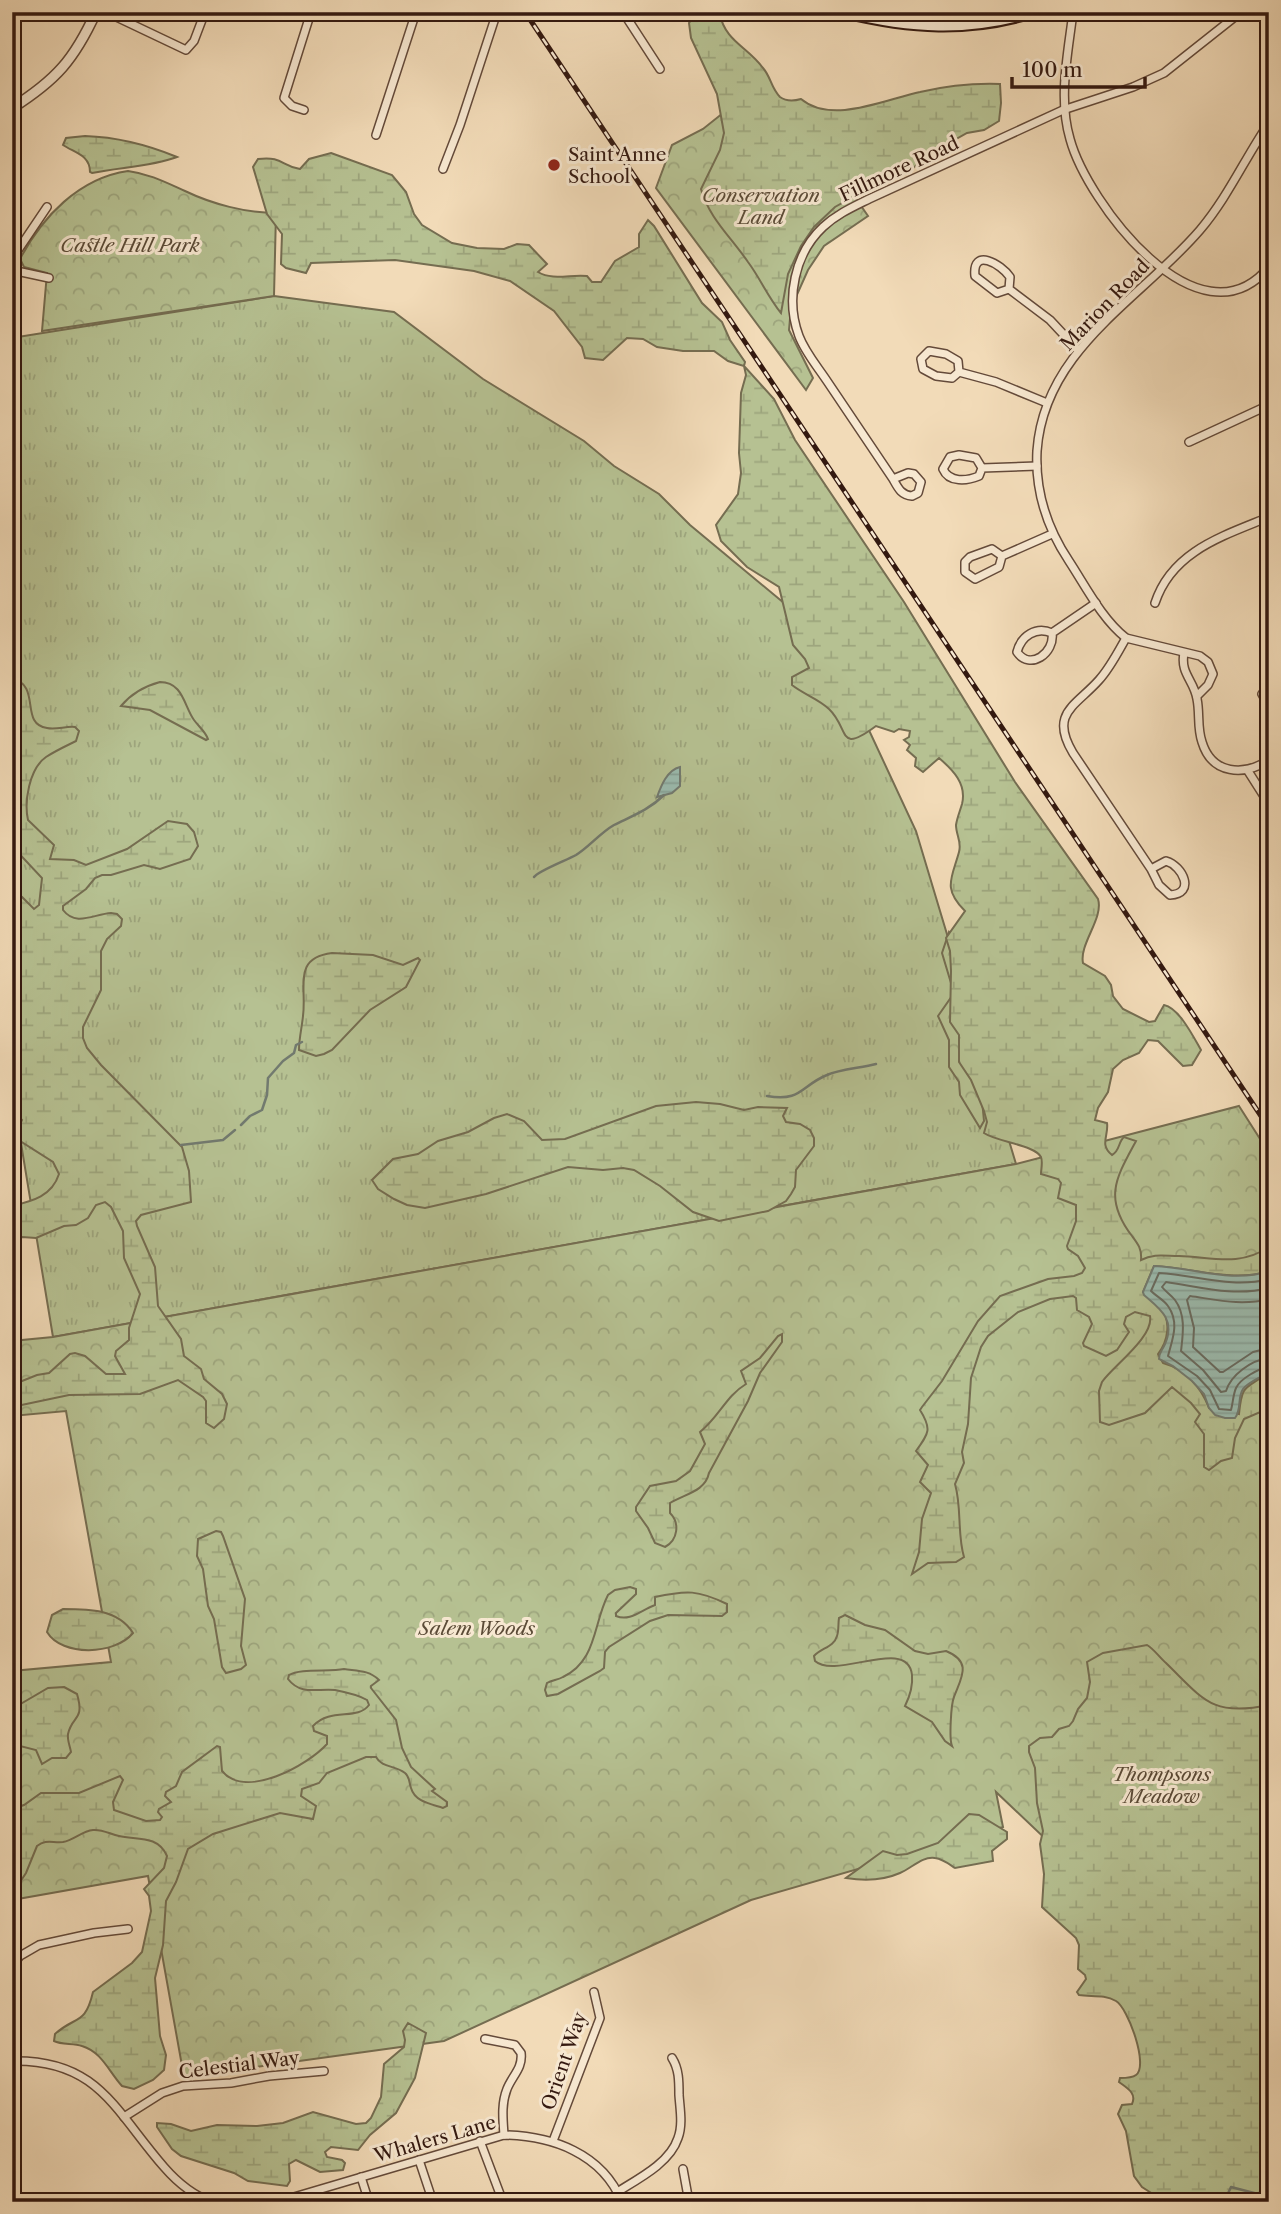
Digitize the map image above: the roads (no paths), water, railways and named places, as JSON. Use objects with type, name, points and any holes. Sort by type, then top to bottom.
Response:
[{"type":"main road","points":[[844,12],[895,23],[941,27],[1002,21],[1033,12]]},
{"type":"street","points":[[12,108],[47,85],[60,72],[96,12]]},
{"type":"street","points":[[106,12],[186,50],[205,12]]},
{"type":"street","points":[[304,110],[292,106],[284,98],[311,12]]},
{"type":"street","points":[[376,135],[415,12]]},
{"type":"street","points":[[443,169],[497,12]]},
{"type":"street","points":[[624,12],[660,69]]},
{"type":"street","points":[[1073,12],[1063,110],[1081,170],[1102,205],[1161,269],[1200,288],[1227,291],[1252,283],[1269,267]]},
{"type":"street","name":"Fillmore Road","points":[[893,479],[799,336],[793,296],[801,259],[814,236],[847,209],[1063,110],[1133,87],[1164,73],[1241,12]]},
{"type":"street","name":"Marion Road","points":[[1126,638],[1117,631],[1096,603],[1052,534],[1042,504],[1037,466],[1038,437],[1047,403],[1079,350],[1211,217],[1269,123]]},
{"type":"street","points":[[12,259],[47,207]]},
{"type":"street","points":[[987,260],[999,266],[1010,277],[1009,289],[998,293],[987,287],[975,276],[976,266],[987,260]]},
{"type":"street","points":[[12,270],[49,278]]},
{"type":"street","points":[[1009,289],[1043,314],[1079,350]]},
{"type":"street","points":[[929,351],[946,354],[958,361],[959,372],[952,378],[936,376],[923,369],[921,359],[929,351]]},
{"type":"street","points":[[959,372],[996,382],[1047,403]]},
{"type":"street","points":[[1189,442],[1269,405]]},
{"type":"street","points":[[958,456],[976,458],[982,468],[979,476],[975,478],[955,480],[945,474],[943,468],[950,457],[958,456]]},
{"type":"street","points":[[982,468],[1037,466]]},
{"type":"street","points":[[1155,603],[1172,571],[1190,554],[1212,541],[1269,517]]},
{"type":"street","points":[[1002,556],[1052,534]]},
{"type":"street","points":[[992,549],[1002,556],[999,567],[980,578],[975,579],[965,572],[965,562],[970,557],[992,549]]},
{"type":"street","points":[[1052,633],[1052,645],[1048,651],[1034,660],[1023,660],[1020,657],[1018,647],[1029,635],[1041,630],[1052,633],[1096,603]]},
{"type":"street","points":[[1151,869],[1166,861],[1174,864],[1184,876],[1184,888],[1176,895],[1170,895],[1159,885],[1073,753],[1064,735],[1063,725],[1071,706],[1102,677],[1126,638],[1200,656],[1212,668],[1213,674],[1208,685],[1197,696]]},
{"type":"street","points":[[1184,653],[1182,664],[1197,696],[1201,738],[1208,754],[1230,770],[1248,771],[1269,760]]},
{"type":"street","points":[[1269,685],[1262,694],[1269,707]]},
{"type":"street","points":[[1248,771],[1269,804]]},
{"type":"street","points":[[12,1966],[20,1956],[39,1945],[128,1929]]},
{"type":"street","name":"Orient Way","points":[[553,2141],[600,2018],[594,1992]]},
{"type":"street","points":[[485,2039],[515,2045],[521,2053],[520,2067],[503,2101],[504,2135]]},
{"type":"street","points":[[617,2192],[670,2153],[679,2137],[679,2077],[672,2057]]},
{"type":"street","points":[[12,2061],[48,2063],[78,2074],[103,2092],[172,2176],[195,2194],[212,2202]]},
{"type":"street","name":"Celestial Way","points":[[124,2117],[162,2093],[183,2086],[324,2071]]},
{"type":"street","name":"Whalers Lane","points":[[277,2202],[306,2198],[361,2177],[504,2135],[530,2136],[553,2141],[593,2162],[607,2177],[622,2202]]},
{"type":"street","points":[[480,2141],[503,2202]]},
{"type":"street","points":[[419,2160],[433,2202]]},
{"type":"street","points":[[683,2169],[689,2202]]},
{"type":"street","points":[[361,2177],[369,2202]]},
{"type":"water","points":[[680,767],[680,786],[672,793],[657,797],[668,775]]},
{"type":"water","points":[[1154,1266],[1240,1276],[1269,1271],[1269,1372],[1243,1389],[1235,1418],[1215,1415],[1204,1394],[1192,1381],[1159,1359],[1168,1335],[1167,1321],[1143,1292]]},
{"type":"waterway","points":[[534,877],[576,855],[609,828],[646,809],[664,795]]},
{"type":"waterway","points":[[241,1125],[262,1110],[267,1095],[268,1078],[294,1053],[296,1045],[302,1042]]},
{"type":"waterway","points":[[767,1096],[794,1095],[832,1073],[876,1064]]},
{"type":"waterway","points":[[181,1145],[223,1140],[235,1130]]},
{"type":"waterway","points":[[1224,2202],[1231,2187],[1258,2194],[1269,2184]]},
{"type":"railway","points":[[525,12],[1269,1128]]},
{"type":"place","name":"Saint Anne School","points":[[554,165]]},
{"type":"park label","name":"Conservation Land","points":[[761,206]]},
{"type":"park label","name":"Castle Hill Park","points":[[130,245]]},
{"type":"park label","name":"Salem Woods","points":[[477,1628]]},
{"type":"park label","name":"Thompsons Meadow","points":[[1162,1785]]}]
